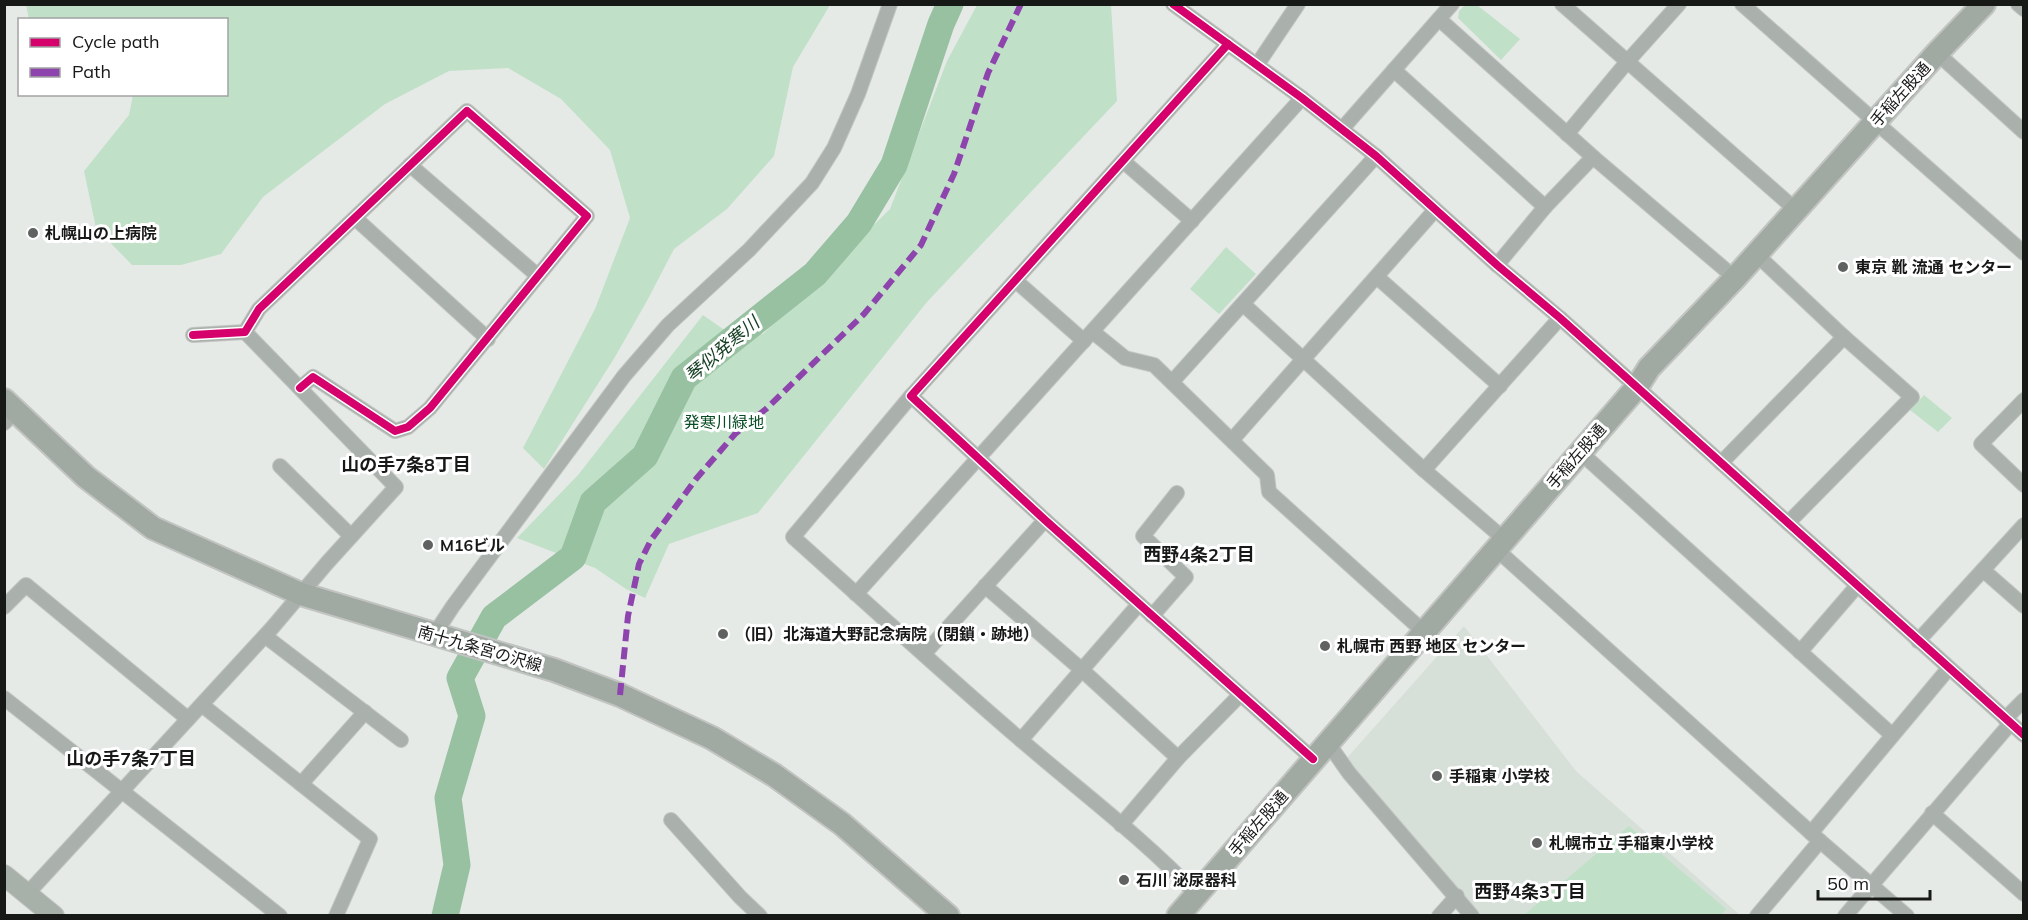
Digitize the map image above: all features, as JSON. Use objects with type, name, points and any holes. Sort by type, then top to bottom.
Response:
[{"type":"main road","name":"手稲左股通","points":[[1178,915],[1636,387],[1649,368],[1735,278],[1937,53],[1984,4]]},
{"type":"main road","name":"南十九条宮の沢線","points":[[8,412],[86,477],[153,528],[301,594],[544,667],[601,687],[712,738],[774,776],[842,824],[948,915]]},
{"type":"main road","points":[[4,875],[54,915]]},
{"type":"street","points":[[434,635],[453,606],[624,376],[668,325],[749,250],[812,183],[834,148],[858,94],[890,4]]},
{"type":"street","points":[[1173,4],[1302,98],[1376,156],[2024,735]]},
{"type":"street","points":[[1257,65],[1298,4]]},
{"type":"street","points":[[1342,129],[1452,4]]},
{"type":"street","points":[[1562,4],[1796,210]]},
{"type":"street","points":[[1567,134],[1626,62],[1679,4]]},
{"type":"street","points":[[1742,4],[1874,123],[2024,253]]},
{"type":"street","points":[[2018,4],[2024,9]]},
{"type":"street","points":[[1439,19],[1593,157],[1735,278]]},
{"type":"street","points":[[1196,894],[1181,878],[792,537],[911,396],[1228,44]]},
{"type":"street","points":[[1937,53],[2024,132]]},
{"type":"street","points":[[1394,70],[1545,207]]},
{"type":"street","points":[[856,594],[1302,98]]},
{"type":"street","points":[[245,332],[259,309],[467,111],[587,216],[430,408],[408,428],[395,431],[313,377],[300,388]]},
{"type":"street","points":[[1172,382],[1376,156]]},
{"type":"street","points":[[1497,266],[1545,207],[1593,157]]},
{"type":"street","points":[[1124,161],[1192,221]]},
{"type":"street","points":[[410,165],[538,276]]},
{"type":"street","points":[[1232,440],[1436,210]]},
{"type":"street","points":[[355,218],[488,339]]},
{"type":"street","points":[[1756,254],[1912,397],[1788,523]]},
{"type":"street","points":[[1377,277],[1500,386]]},
{"type":"street","points":[[1016,281],[1089,337],[1125,358],[1154,364],[1267,475],[1269,492],[1424,632]]},
{"type":"street","points":[[1243,304],[1816,837],[1907,915]]},
{"type":"street","points":[[1424,470],[1560,318]]},
{"type":"street","points":[[27,894],[265,636],[396,487],[245,332],[193,335]]},
{"type":"street","points":[[1721,463],[1844,337]]},
{"type":"street","points":[[911,396],[1240,695],[1298,743],[1321,751],[1350,773],[1472,915]]},
{"type":"street","points":[[2024,400],[1981,444],[2024,485]]},
{"type":"street","points":[[1580,452],[1892,735]]},
{"type":"street","points":[[280,466],[351,536]]},
{"type":"street","points":[[1152,616],[1186,577],[1143,536],[1177,492]]},
{"type":"street","points":[[924,654],[1045,520]]},
{"type":"street","points":[[1918,640],[2024,525]]},
{"type":"street","points":[[1983,570],[2024,606]]},
{"type":"street","points":[[4,607],[26,585],[188,719]]},
{"type":"street","points":[[985,586],[1082,670],[1178,758]]},
{"type":"street","points":[[1800,652],[1857,586]]},
{"type":"street","points":[[1021,740],[1139,604]]},
{"type":"street","points":[[265,636],[400,740]]},
{"type":"street","points":[[1757,915],[1892,735],[1950,669]]},
{"type":"street","points":[[1121,825],[1178,758],[1240,695]]},
{"type":"street","points":[[4,698],[280,915]]},
{"type":"street","points":[[1845,915],[2024,700]]},
{"type":"street","points":[[202,705],[370,839],[336,915]]},
{"type":"street","points":[[301,784],[365,712]]},
{"type":"street","points":[[1932,813],[2024,894]]},
{"type":"street","points":[[671,820],[740,897],[760,915]]},
{"type":"street","points":[[1440,915],[1457,896]]},
{"type":"shaded area","name":"札幌市立 手稲東小学校","points":[[1464,626],[1576,771],[1740,915],[1477,915],[1346,759]]},
{"type":"green space","points":[[26,4],[830,5],[793,67],[774,156],[727,209],[674,249],[615,357],[544,469],[523,448],[595,309],[630,218],[610,150],[561,99],[508,68],[449,71],[385,104],[263,197],[221,254],[181,265],[132,265],[96,228],[84,171],[129,115],[133,96],[228,96],[228,18],[29,18]]},
{"type":"green space","name":"発寒川緑地","points":[[977,5],[1111,5],[1117,101],[927,302],[758,513],[669,544],[645,598],[626,589],[595,568],[517,538],[578,475],[703,315],[723,329],[763,334],[890,209],[947,61]]},
{"type":"green space","points":[[1465,5],[1477,5],[1520,39],[1501,60],[1458,18],[1459,11]]},
{"type":"green space","points":[[1226,247],[1256,274],[1219,314],[1190,289]]},
{"type":"green space","points":[[1924,395],[1952,418],[1938,432],[1910,410]]},
{"type":"green space","points":[[1629,826],[1726,909],[1722,915],[1524,915]]},
{"type":"waterway","name":"琴似発寒川","points":[[445,916],[457,865],[448,798],[472,716],[460,678],[494,617],[573,557],[593,502],[645,456],[684,378],[815,274],[859,223],[894,165],[941,24],[950,4]]},
{"type":"marked path","points":[[620,695],[628,616],[639,564],[651,540],[696,479],[735,434],[766,409],[864,314],[921,245],[954,174],[988,73],[1021,4]]},
{"type":"cycle path","points":[[1173,4],[1302,98],[1376,156],[2024,735]]},
{"type":"cycle path","points":[[1228,44],[911,396],[1045,520],[1313,759]]},
{"type":"cycle path","points":[[193,335],[245,332],[259,309],[467,111],[587,216],[430,408],[408,427],[395,431],[313,377],[300,388]]},
{"type":"place","name":"札幌山の上病院","points":[[33,233]]},
{"type":"place","name":"東京 靴 流通 センター","points":[[1843,267]]},
{"type":"place","name":"M16ビル","points":[[428,545]]},
{"type":"place","name":"（旧）北海道大野記念病院（閉鎖・跡地）","points":[[723,634]]},
{"type":"place","name":"札幌市 西野 地区 センター","points":[[1325,646]]},
{"type":"place","name":"手稲東 小学校","points":[[1437,776]]},
{"type":"place","name":"札幌市立 手稲東小学校","points":[[1537,843]]},
{"type":"place","name":"石川 泌尿器科","points":[[1124,880]]},
{"type":"district","name":"山の手7条8丁目","points":[[406,464]]},
{"type":"district","name":"西野4条2丁目","points":[[1199,554]]},
{"type":"district","name":"山の手7条7丁目","points":[[131,758]]},
{"type":"district","name":"西野4条3丁目","points":[[1530,891]]}]
